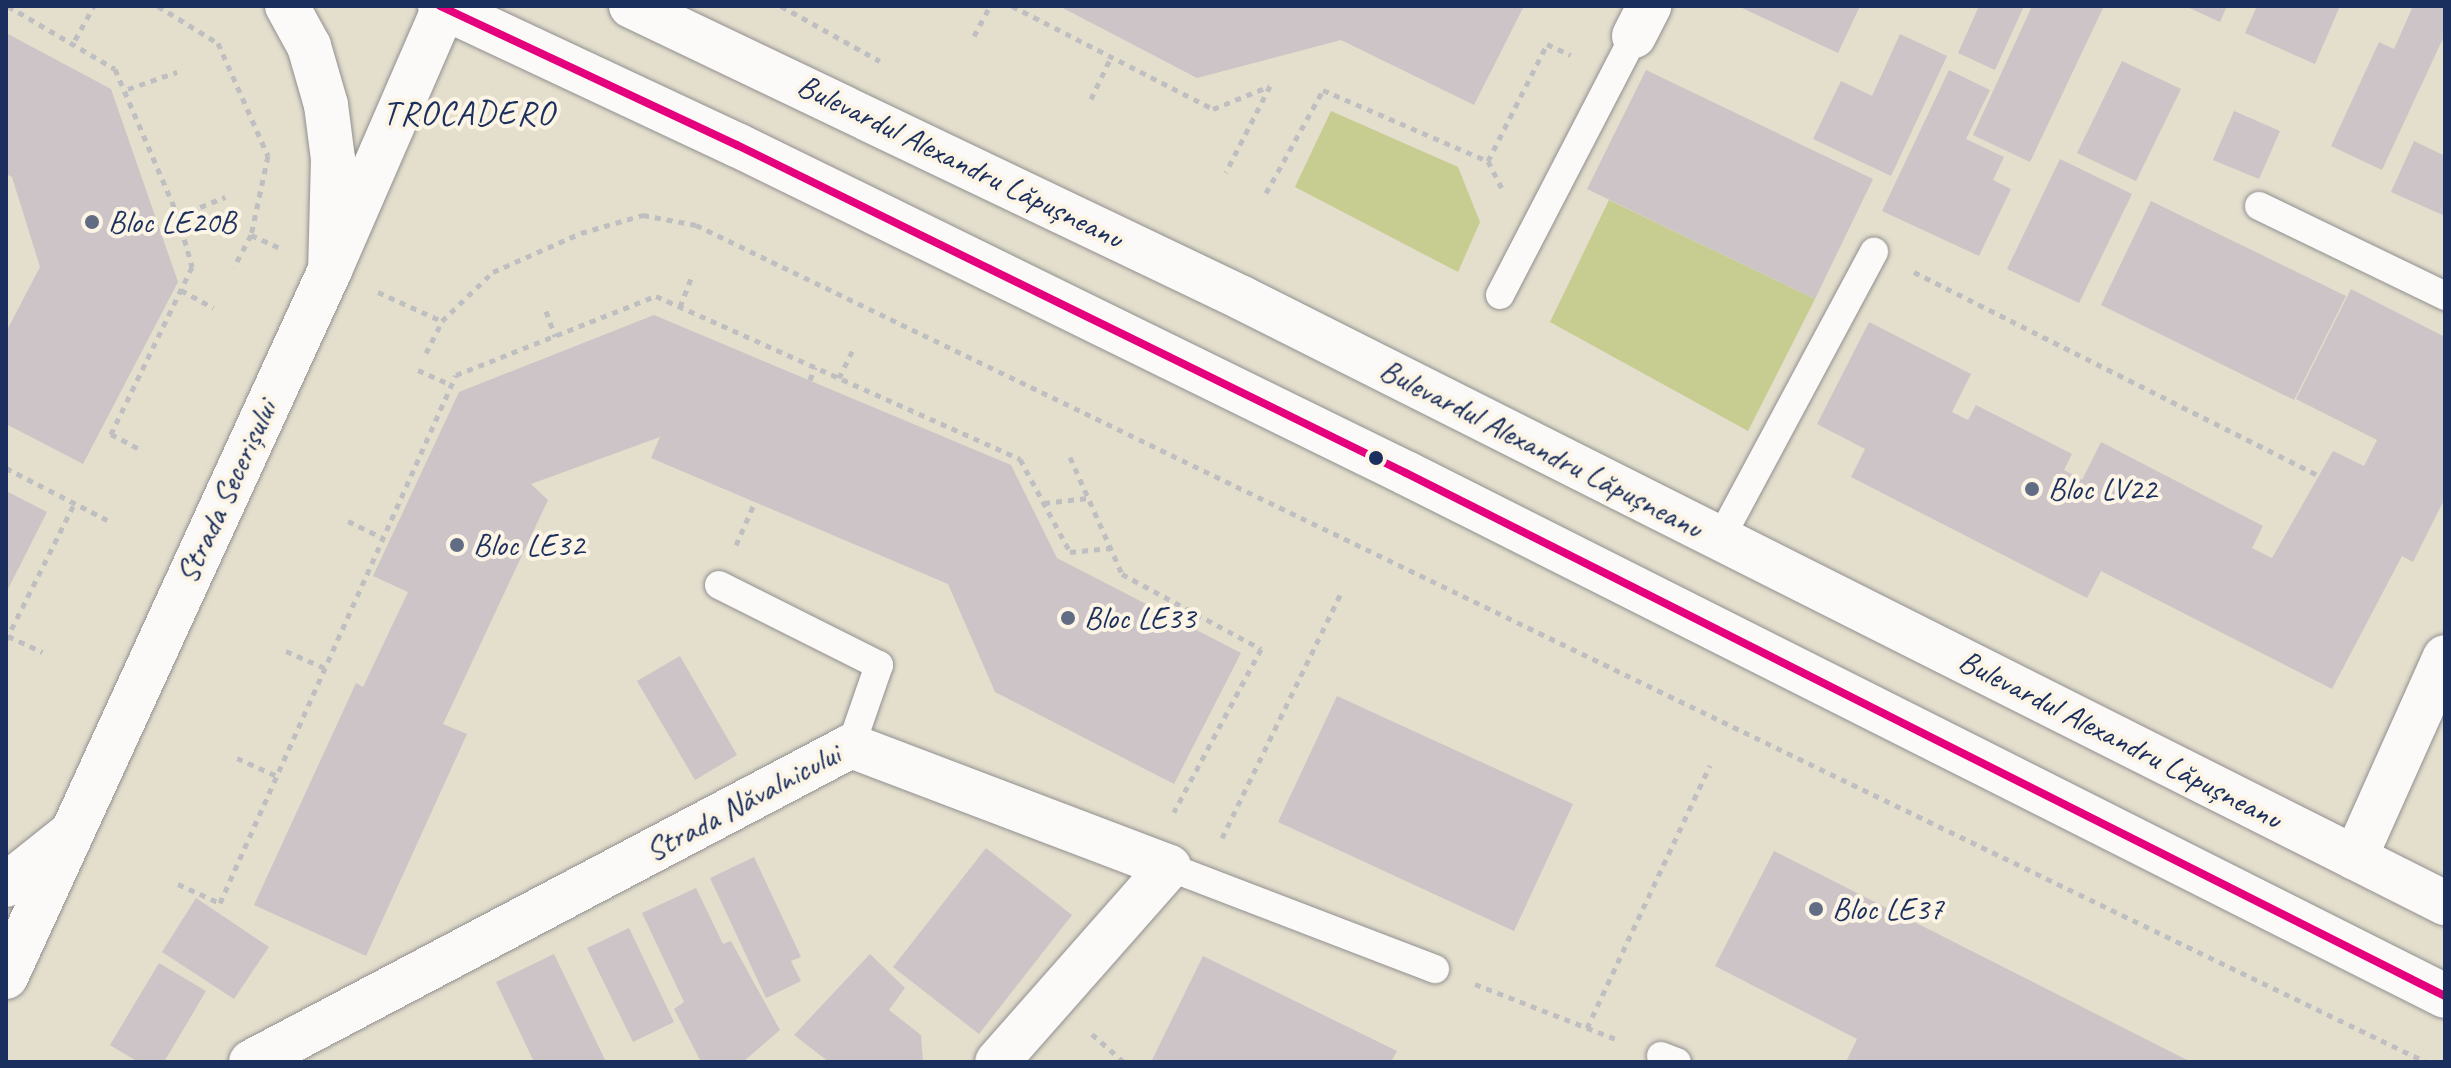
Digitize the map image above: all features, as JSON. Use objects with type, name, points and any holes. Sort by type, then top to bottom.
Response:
[{"type":"main road","points":[[287,6],[309,46],[326,105],[333,159],[330,270]]},
{"type":"main road","name":"Bulevardul Alexandru Lăpușneanu","points":[[631,6],[1242,298],[2445,903]]},
{"type":"main road","points":[[705,6],[771,71]]},
{"type":"main road","points":[[443,7],[737,145],[1406,473],[2445,996]]},
{"type":"main road","name":"Strada Secerișului","points":[[11,954],[70,834],[330,270],[443,7]]},
{"type":"main road","points":[[2355,858],[2445,657]]},
{"type":"main road","name":"Strada Năvalnicului","points":[[251,1062],[851,746],[1173,869]]},
{"type":"main road","points":[[6,885],[70,834]]},
{"type":"main road","points":[[997,1062],[1173,869]]},
{"type":"lane","points":[[1500,295],[1641,21]]},
{"type":"lane","points":[[2259,206],[2445,296]]},
{"type":"lane","points":[[1720,539],[1874,252]]},
{"type":"lane","points":[[719,585],[879,665],[851,746]]},
{"type":"lane","name":"Strada Năvalnicului","points":[[1173,869],[1435,969]]},
{"type":"path","points":[[8,6],[75,40],[115,69],[128,89],[178,216],[192,267],[111,434],[143,451]]},
{"type":"path","points":[[75,40],[94,6]]},
{"type":"path","points":[[158,6],[218,43],[268,156],[251,235],[234,267]]},
{"type":"path","points":[[974,36],[990,6]]},
{"type":"path","points":[[1012,6],[1213,109],[1270,86],[1226,172]]},
{"type":"path","points":[[1266,193],[1323,90],[1488,161],[1547,44]]},
{"type":"path","points":[[1091,99],[1111,57]]},
{"type":"path","points":[[128,89],[177,72]]},
{"type":"path","points":[[178,216],[225,197]]},
{"type":"path","points":[[426,353],[442,321],[493,272],[581,233],[643,215],[696,225],[2426,1062]]},
{"type":"path","points":[[1874,252],[2319,476]]},
{"type":"path","points":[[330,270],[442,321]]},
{"type":"path","points":[[680,307],[693,273]]},
{"type":"path","points":[[181,290],[213,308]]},
{"type":"path","points":[[178,884],[220,903],[456,375],[656,296],[1020,459],[1070,552],[1110,548]]},
{"type":"path","points":[[546,311],[555,336]]},
{"type":"path","points":[[839,378],[852,351]]},
{"type":"path","points":[[810,380],[815,367]]},
{"type":"path","points":[[418,370],[452,385]]},
{"type":"path","points":[[1070,457],[1122,574],[1261,649],[1173,869]]},
{"type":"path","points":[[6,468],[109,521]]},
{"type":"path","points":[[1044,503],[1088,498]]},
{"type":"path","points":[[43,652],[7,638],[74,504]]},
{"type":"path","points":[[348,521],[383,538]]},
{"type":"path","points":[[1173,869],[1342,591]]},
{"type":"path","points":[[286,651],[325,668]]},
{"type":"path","points":[[237,758],[277,776]]},
{"type":"path","points":[[1587,1028],[1710,765]]},
{"type":"path","points":[[1435,969],[1669,1059]]},
{"type":"green space","points":[[1331,111],[1458,167],[1480,222],[1458,272],[1295,187]]},
{"type":"green space","points":[[1609,200],[1815,299],[1748,431],[1550,322]]},
{"type":"building","points":[[1059,6],[1524,6],[1474,105],[1341,40],[1197,78]]},
{"type":"building","points":[[1738,6],[1860,6],[1838,53]]},
{"type":"building","points":[[1979,6],[2024,6],[1995,70],[1958,53]]},
{"type":"building","points":[[2032,6],[2104,6],[2030,162],[1973,135]]},
{"type":"building","points":[[2185,6],[2227,6],[2220,22]]},
{"type":"building","points":[[2257,6],[2340,6],[2315,64],[2245,33]]},
{"type":"building","points":[[2413,6],[2445,6],[2445,34],[2382,170],[2331,146],[2379,42],[2394,49]]},
{"type":"building","name":"Bloc LE20B","points":[[6,33],[111,89],[178,282],[83,464],[6,424],[6,332],[40,267],[12,177],[6,174]]},
{"type":"building","points":[[1900,34],[1947,56],[1891,176],[1813,139],[1841,81],[1872,96]]},
{"type":"building","points":[[2122,61],[2181,89],[2136,181],[2077,153]]},
{"type":"building","points":[[1646,70],[1873,179],[1815,299],[1587,189]]},
{"type":"building","points":[[1949,70],[1990,90],[1966,139],[2004,157],[1993,180],[2011,189],[1979,256],[1882,211]]},
{"type":"building","points":[[2234,111],[2280,131],[2259,179],[2213,160]]},
{"type":"building","points":[[2414,141],[2445,156],[2445,216],[2391,192]]},
{"type":"building","points":[[2060,159],[2132,194],[2079,303],[2007,269]]},
{"type":"building","points":[[2151,201],[2346,296],[2294,400],[2101,305]]},
{"type":"building","name":"Bloc LV22","points":[[2351,289],[2445,337],[2445,498],[2413,562],[2402,556],[2332,689],[2101,571],[2087,598],[1851,477],[1865,449],[1817,424],[1869,322],[1971,374],[1952,412],[1968,420],[1976,405],[2072,454],[2064,470],[2082,480],[2101,442],[2263,526],[2252,548],[2272,558],[2333,451],[2364,466],[2377,440],[2296,399]]},
{"type":"building","points":[[654,315],[1011,465],[1057,558],[1241,653],[1174,784],[995,692],[948,584],[651,458],[660,437],[531,484],[548,500],[443,724],[467,734],[366,956],[254,905],[356,683],[363,687],[408,592],[373,576],[459,392]]},
{"type":"building","points":[[6,491],[47,512],[6,593]]},
{"type":"building","points":[[680,656],[737,755],[695,780],[637,681]]},
{"type":"building","points":[[1337,696],[1573,804],[1514,931],[1278,822]]},
{"type":"building","points":[[986,848],[1072,915],[979,1034],[893,967]]},
{"type":"building","name":"Bloc LE37","points":[[1774,851],[2191,1062],[1846,1062],[1857,1039],[1715,966]]},
{"type":"building","points":[[754,857],[801,957],[791,961],[801,981],[766,998],[710,878]]},
{"type":"building","points":[[696,888],[723,944],[731,941],[780,1030],[743,1062],[701,1062],[674,1009],[684,1002],[642,913]]},
{"type":"building","points":[[196,898],[269,947],[234,999],[162,952]]},
{"type":"building","points":[[629,928],[674,1022],[633,1042],[587,948]]},
{"type":"building","points":[[554,954],[606,1062],[534,1062],[496,982]]},
{"type":"building","points":[[870,954],[905,988],[889,1010],[921,1035],[923,1062],[829,1062],[794,1035]]},
{"type":"building","points":[[1203,956],[1397,1051],[1391,1062],[1152,1060]]},
{"type":"building","points":[[159,963],[206,991],[164,1062],[138,1062],[110,1045]]},
{"type":"transit line","points":[[440,6],[737,145],[1406,473],[2445,996]]},
{"type":"place","name":"Bloc LE20B","points":[[92,222]]},
{"type":"place","name":"Bloc LV22","points":[[2032,489]]},
{"type":"place","name":"Bloc LE32","points":[[457,545]]},
{"type":"place","name":"Bloc LE33","points":[[1068,618]]},
{"type":"place","name":"Bloc LE37","points":[[1816,909]]},
{"type":"district","name":"TROCADERO","points":[[469,113]]}]
